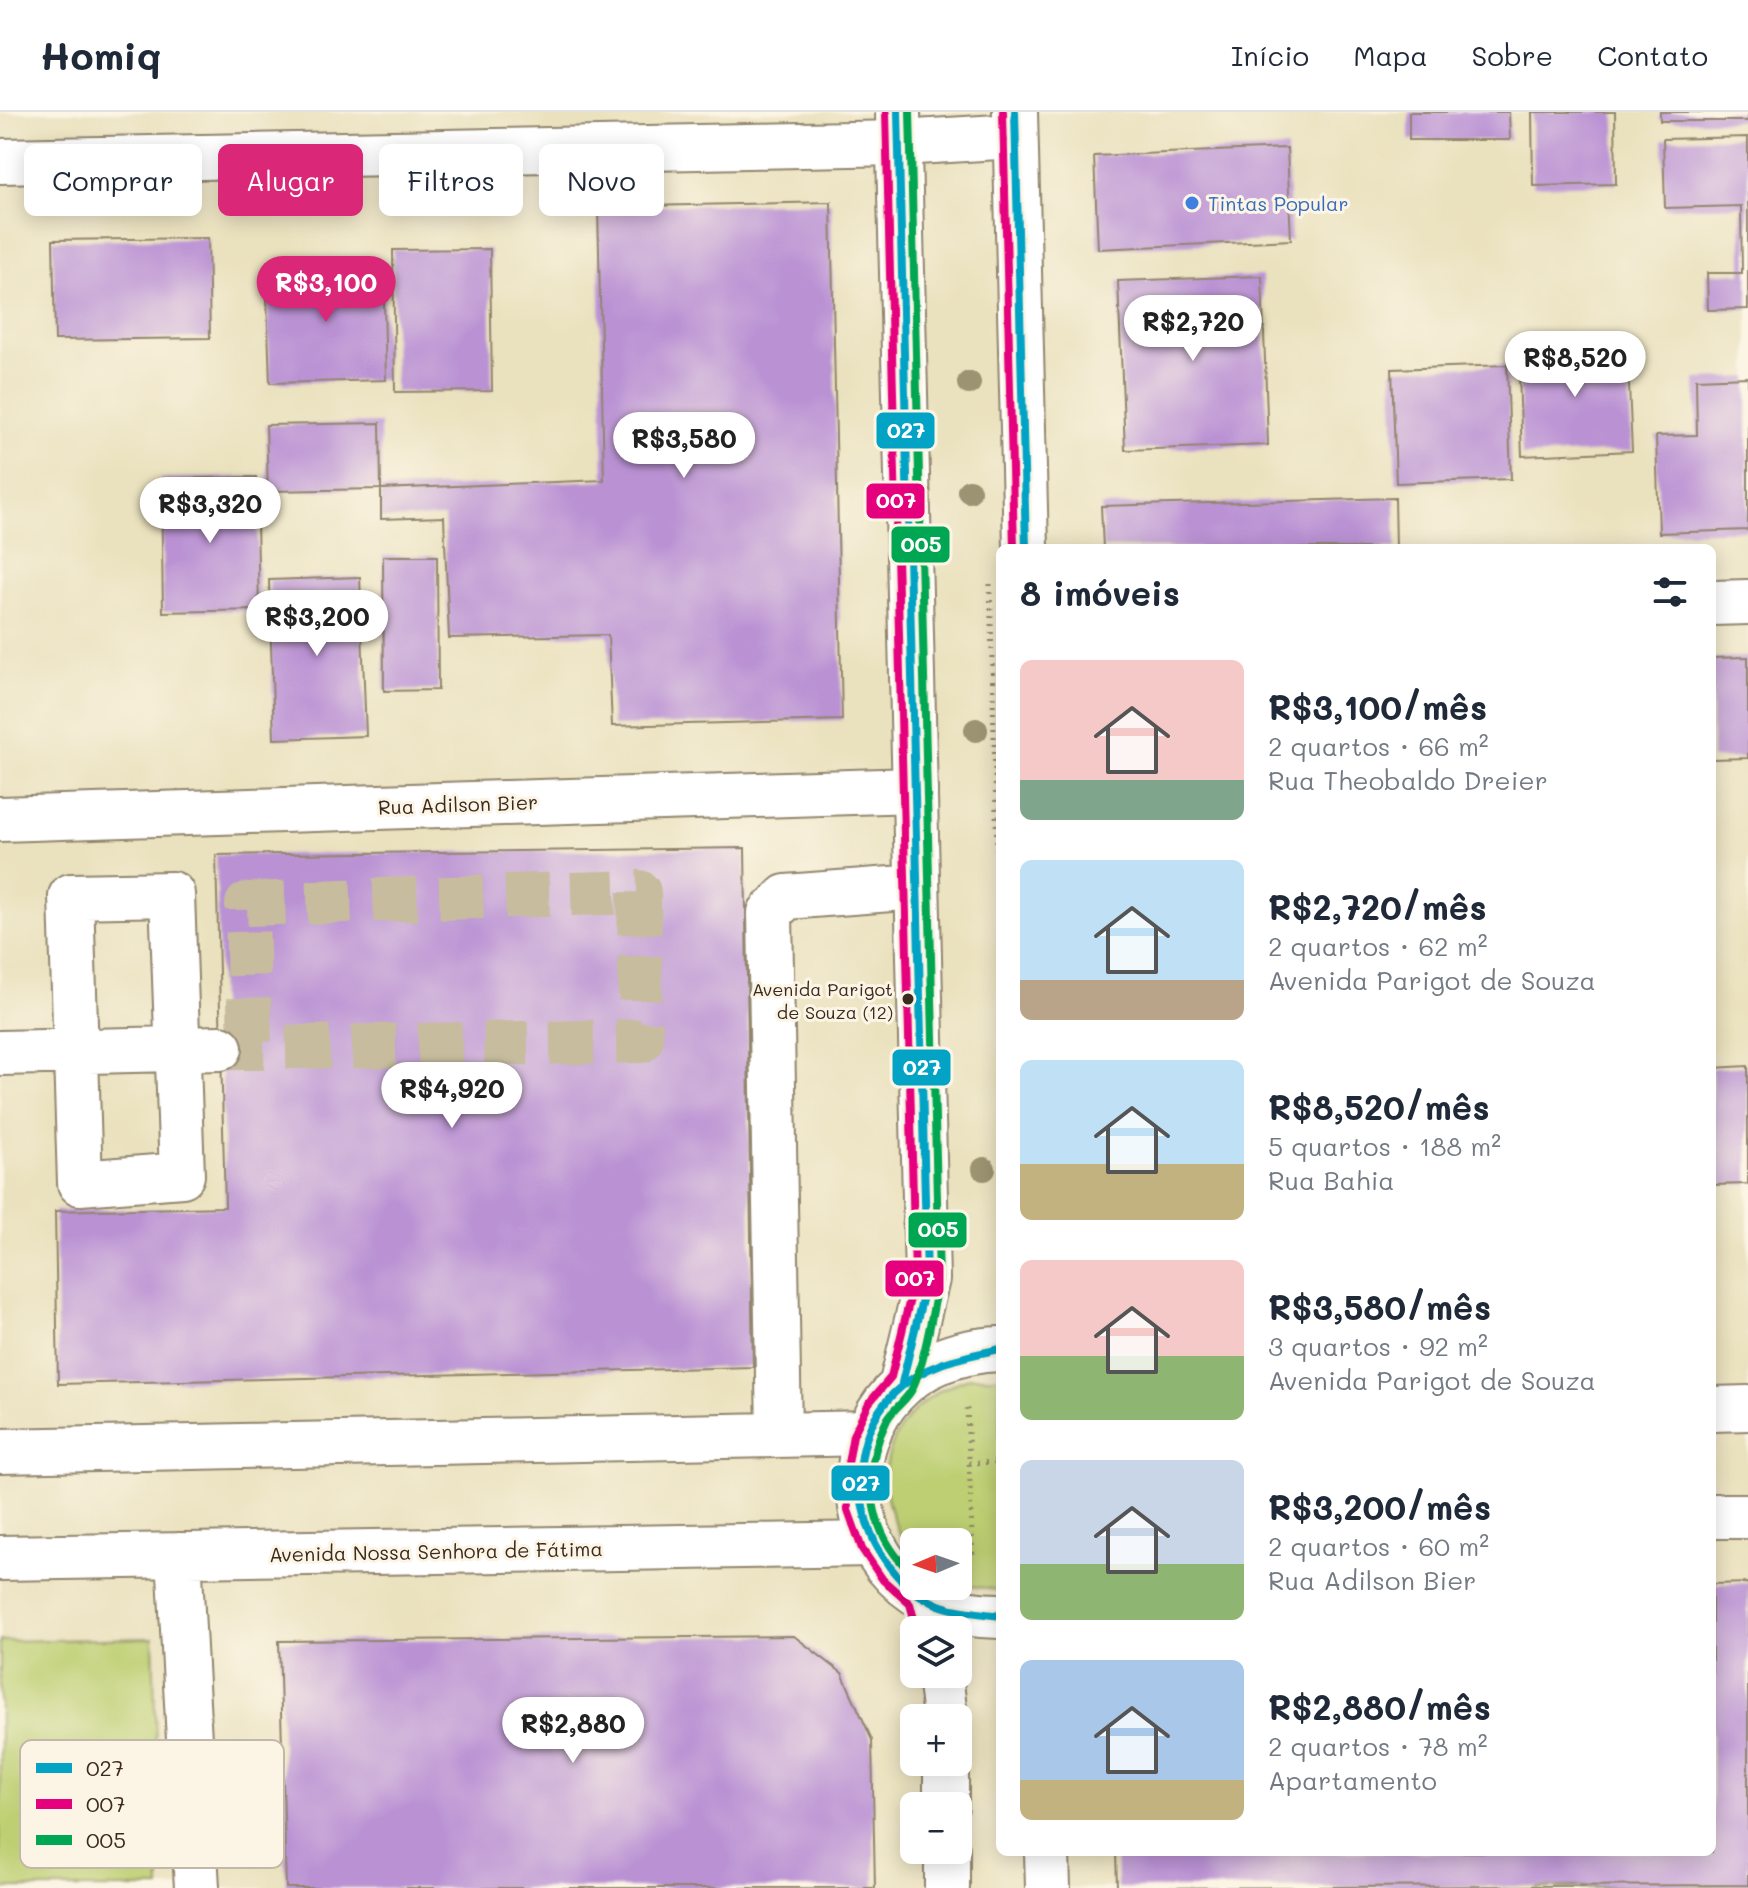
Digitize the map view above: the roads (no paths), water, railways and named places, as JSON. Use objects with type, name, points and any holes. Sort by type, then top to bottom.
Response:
[{"type":"street","points":[[0,161],[1015,124],[1026,544]]},
{"type":"street","points":[[899,127],[927,1279],[902,1383]]},
{"type":"street","points":[[1716,603],[1748,602]]},
{"type":"street","name":"Rua Adilson Bier","points":[[0,819],[915,790]]},
{"type":"street","points":[[779,1434],[770,913],[786,897],[917,887]]},
{"type":"street","points":[[172,894],[199,1049],[182,1175],[80,1183],[76,1052],[71,896],[172,894]]},
{"type":"street","points":[[0,1053],[199,1049]]},
{"type":"street","points":[[996,1349],[969,1350],[933,1362],[902,1383],[879,1409],[858,1474],[860,1507],[873,1544],[925,1614],[947,1609],[976,1616],[996,1616]]},
{"type":"street","points":[[1716,1409],[1748,1408]]},
{"type":"street","points":[[0,1451],[869,1433]]},
{"type":"street","points":[[1716,1516],[1748,1516]]},
{"type":"street","name":"Avenida Nossa Senhora de Fátima","points":[[0,1558],[873,1544]]},
{"type":"street","points":[[179,1555],[189,1740]]},
{"type":"street","points":[[1047,1856],[1048,1888]]},
{"type":"street","points":[[947,1864],[947,1888]]},
{"type":"street","points":[[196,1868],[197,1888]]},
{"type":"tunnel","points":[[220,1048],[250,1048],[641,1041],[639,892],[247,904],[250,1048]]},
{"type":"place","name":"Tintas Popular","points":[[1192,203]]},
{"type":"place","name":"Avenida Parigot de Souza (12)","points":[[908,999]]}]
